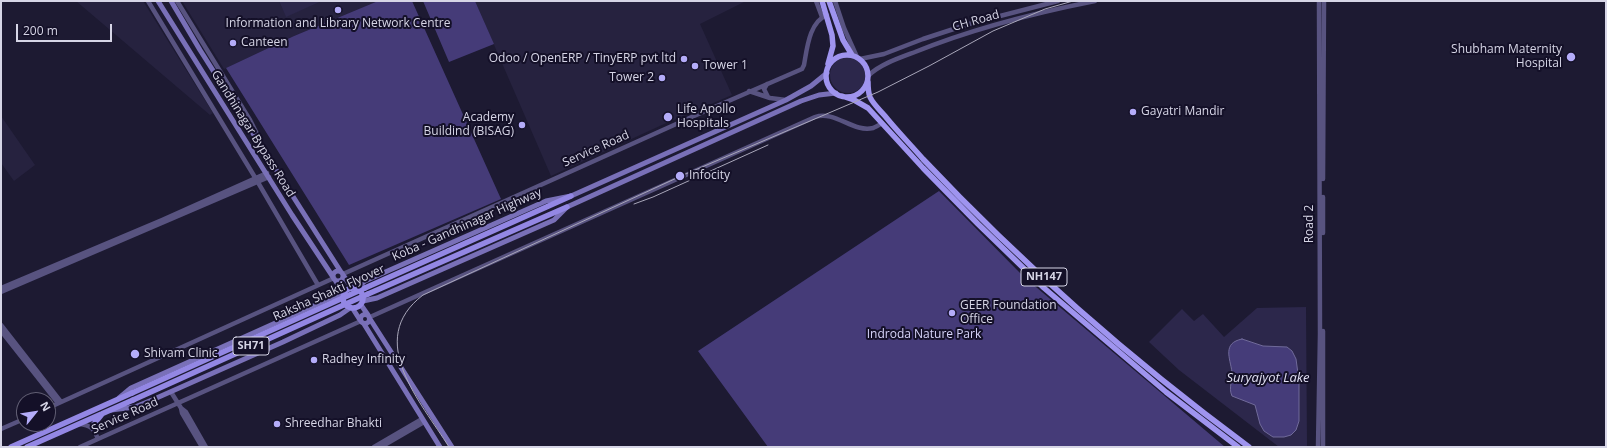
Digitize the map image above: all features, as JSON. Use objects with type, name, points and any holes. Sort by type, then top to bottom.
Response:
[{"type":"highway","points":[[822,1],[824,16],[832,35],[833,46],[827,72],[828,83],[836,93]]},
{"type":"highway","name":"NH147","points":[[829,1],[843,40],[868,69],[870,96],[874,103],[895,128],[970,208],[1121,345],[1164,381],[1249,447]]},
{"type":"highway","points":[[827,72],[830,64],[835,59],[848,54],[857,57]]},
{"type":"highway","points":[[842,96],[848,97],[860,92],[868,79]]},
{"type":"highway","name":"NH147","points":[[836,93],[865,106],[978,224],[1044,288],[1166,392],[1238,447]]},
{"type":"main road","name":"Gandhinagar Bypass Road","points":[[158,1],[292,215],[334,278],[343,295]]},
{"type":"main road","name":"Gandhinagar Bypass Road","points":[[171,1],[342,274],[354,288]]},
{"type":"main road","name":"Koba - Gandhinagar Highway","points":[[354,288],[365,281],[546,201],[571,196],[786,100],[805,89],[827,72]]},
{"type":"main road","points":[[94,429],[95,422],[106,412],[135,407],[171,392],[333,319],[362,303],[377,298],[522,235],[554,220],[567,207],[806,99],[819,95],[836,93]]},
{"type":"main road","name":"Raksha Shakti Flyover","points":[[116,400],[571,196]]},
{"type":"main road","name":"Raksha Shakti Flyover","points":[[106,412],[368,294],[567,207]]},
{"type":"main road","points":[[336,272],[342,274],[341,280],[338,281],[334,278],[336,272]]},
{"type":"main road","points":[[116,400],[131,388],[331,298],[343,295],[347,290],[354,288],[362,294],[362,303],[369,317],[452,447]]},
{"type":"main road","points":[[343,295],[344,303],[362,321],[440,447]]},
{"type":"main road","points":[[362,321],[362,315],[369,317]]},
{"type":"main road","points":[[362,321],[368,323],[369,317]]},
{"type":"main road","name":"SH71","points":[[56,427],[116,400]]},
{"type":"main road","name":"SH71","points":[[27,447],[106,412]]},
{"type":"main road","name":"SH71","points":[[11,447],[43,433]]},
{"type":"street","points":[[148,1],[318,285]]},
{"type":"street","points":[[177,1],[250,120],[265,152]]},
{"type":"street","points":[[816,1],[824,16]]},
{"type":"street","points":[[835,1],[844,28],[857,57]]},
{"type":"street","name":"CH Road","points":[[857,57],[884,54],[922,39],[969,24],[1058,1]]},
{"type":"street","name":"CH Road","points":[[868,79],[880,66],[938,42],[1034,15],[1095,1]]},
{"type":"street","name":"Road 2","points":[[1318,447],[1320,334],[1319,1]]},
{"type":"street","name":"Road 2","points":[[1323,447],[1322,298],[1324,1]]},
{"type":"street","name":"Service Road","points":[[342,274],[802,69],[811,34],[824,16]]},
{"type":"street","points":[[767,84],[764,89],[768,97]]},
{"type":"street","points":[[749,92],[786,100]]},
{"type":"street","points":[[369,317],[814,117],[821,115],[829,116],[866,128],[873,128],[882,123]]},
{"type":"street","points":[[1,292],[268,175]]},
{"type":"street","points":[[1,288],[257,181]]},
{"type":"street","points":[[56,404],[334,278]]},
{"type":"street","name":"Service Road","points":[[80,447],[179,405],[362,321]]},
{"type":"street","points":[[1,325],[59,402]]},
{"type":"street","points":[[1,331],[41,379]]},
{"type":"street","points":[[171,392],[202,447]]},
{"type":"street","points":[[179,405],[186,412],[206,447]]},
{"type":"street","points":[[374,447],[423,420]]},
{"type":"street","points":[[381,447],[423,420]]},
{"type":"street","points":[[1,429],[16,422]]},
{"type":"street","points":[[77,424],[87,425],[94,429],[98,439]]},
{"type":"shaded area","points":[[76,1],[143,1],[213,113],[210,115]]},
{"type":"shaded area","points":[[182,1],[279,1],[286,16],[322,1],[378,1],[294,36],[224,69]]},
{"type":"shaded area","points":[[279,1],[322,1],[286,17]]},
{"type":"shaded area","points":[[475,1],[746,1],[700,24],[732,95],[664,124],[551,176]]},
{"type":"shaded area","points":[[852,57],[861,62],[865,68],[865,82],[861,88],[852,93],[844,93],[835,88],[831,82],[830,71],[835,62],[841,58]]},
{"type":"shaded area","points":[[1,116],[35,165],[14,181],[1,163]]},
{"type":"shaded area","points":[[1306,307],[1307,447],[1279,447],[1179,370],[1149,342],[1182,309],[1194,321],[1203,314],[1224,337],[1257,308]]},
{"type":"green space","points":[[378,1],[412,1],[501,199],[349,265],[226,68],[294,36]]},
{"type":"green space","points":[[423,1],[475,1],[494,44],[449,62]]},
{"type":"green space","name":"Indroda Nature Park","points":[[939,191],[1023,276],[1225,447],[768,447],[698,351]]},
{"type":"water","name":"Suryajyot Lake","points":[[1242,339],[1263,346],[1287,347],[1292,351],[1296,359],[1299,381],[1299,421],[1296,430],[1291,435],[1284,437],[1273,437],[1264,431],[1260,424],[1255,405],[1232,396],[1230,390],[1232,372],[1229,352],[1232,344]]},
{"type":"railway","points":[[449,447],[413,391],[403,371],[398,351],[398,331],[406,313],[423,295],[681,176],[878,92],[993,31],[1045,9],[1073,1]]},
{"type":"railway","points":[[634,204],[653,197],[768,145]]},
{"type":"place","name":"Information and Library Network Centre","points":[[338,10]]},
{"type":"place","name":"Canteen","points":[[233,43]]},
{"type":"place","name":"Shubham Maternity Hospital","points":[[1571,57]]},
{"type":"place","name":"Odoo / OpenERP / TinyERP pvt ltd","points":[[684,59]]},
{"type":"place","name":"Tower 1","points":[[695,66]]},
{"type":"place","name":"Tower 2","points":[[662,78]]},
{"type":"place","name":"Gayatri Mandir","points":[[1133,112]]},
{"type":"place","name":"Life Apollo Hospitals","points":[[668,117]]},
{"type":"place","name":"Academy Buildind (BISAG)","points":[[522,125]]},
{"type":"place","name":"Infocity","points":[[680,176]]},
{"type":"place","name":"GEER Foundation Office","points":[[952,313]]},
{"type":"place","name":"Shivam Clinic","points":[[135,354]]},
{"type":"place","name":"Radhey Infinity","points":[[314,360]]},
{"type":"place","name":"Shreedhar Bhakti","points":[[277,424]]}]
